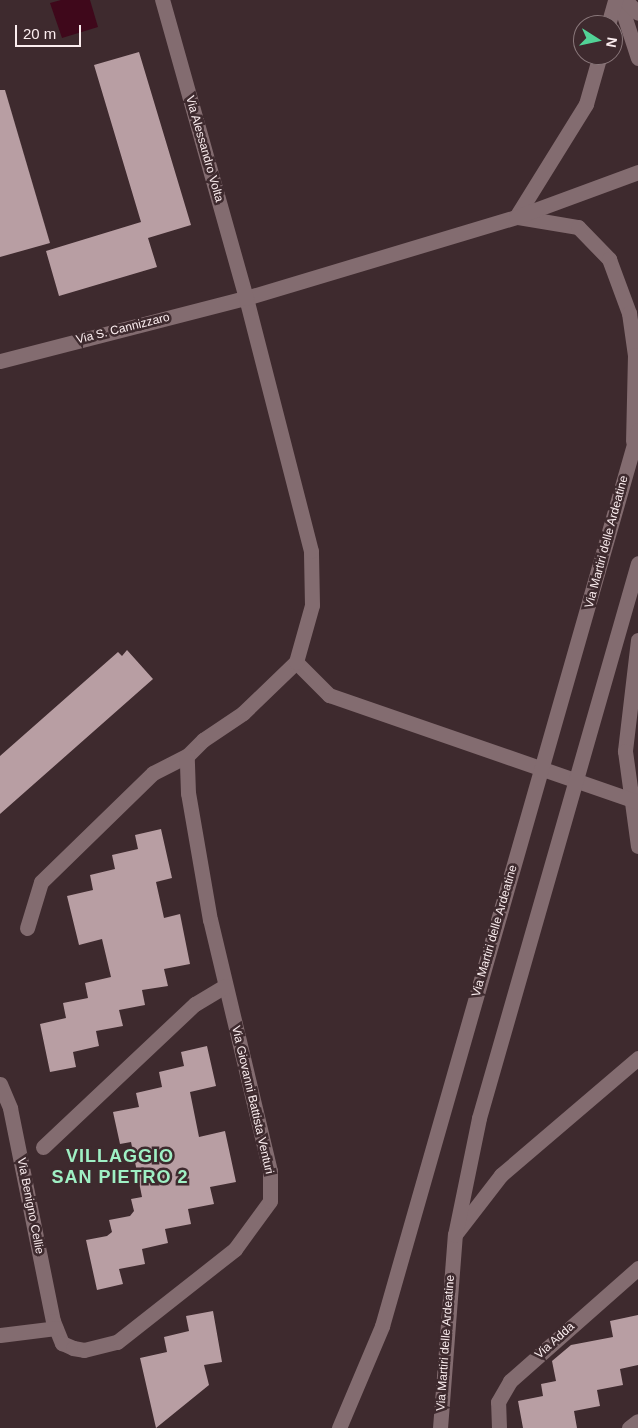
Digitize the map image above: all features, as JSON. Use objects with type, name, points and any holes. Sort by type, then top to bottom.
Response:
[{"type":"street","name":"Via Alessandro Volta","points":[[162,0],[246,298],[311,551],[312,605],[296,662]]},
{"type":"street","points":[[610,15],[614,0]]},
{"type":"street","points":[[619,0],[638,58]]},
{"type":"street","points":[[625,0],[638,13]]},
{"type":"street","points":[[597,65],[586,104],[516,217],[578,227],[609,259],[628,313],[637,350],[633,446]]},
{"type":"street","name":"Via S. Cannizzaro","points":[[0,361],[246,298],[516,217],[638,172]]},
{"type":"street","name":"Via Martiri delle Ardeatine","points":[[339,1428],[382,1326],[638,430]]},
{"type":"street","name":"Via Martiri delle Ardeatine","points":[[440,1428],[455,1235],[480,1118],[638,563]]},
{"type":"street","points":[[638,640],[626,751],[638,846]]},
{"type":"street","points":[[26,928],[42,882],[153,773],[187,756],[203,740],[243,713],[296,662],[329,696],[638,802]]},
{"type":"street","name":"Via Giovanni Battista Venturi","points":[[72,1348],[84,1350],[117,1342],[235,1249],[270,1201],[270,1170],[225,986],[188,793],[187,756]]},
{"type":"street","points":[[43,1147],[195,1004],[225,986]]},
{"type":"street","points":[[455,1235],[501,1175],[638,1058]]},
{"type":"street","name":"Via Benigno Cellie","points":[[0,1084],[10,1108],[56,1328],[62,1343],[72,1348]]},
{"type":"street","name":"Via Adda","points":[[499,1428],[498,1402],[510,1381],[638,1268]]},
{"type":"street","points":[[0,1335],[56,1328]]},
{"type":"street","points":[[629,1428],[638,1421]]},
{"type":"shaded area","points":[[61,0],[90,0],[98,27],[62,38],[50,3]]},
{"type":"building","points":[[139,52],[191,225],[148,238],[157,267],[59,296],[46,251],[141,222],[94,65]]},
{"type":"building","points":[[0,90],[5,90],[50,243],[0,257]]},
{"type":"building","points":[[127,650],[153,679],[0,814],[0,756],[118,652],[122,656]]},
{"type":"building","points":[[161,829],[172,878],[156,882],[164,918],[180,914],[190,964],[164,969],[168,986],[142,990],[145,1005],[119,1010],[123,1026],[96,1031],[99,1046],[73,1052],[76,1067],[50,1072],[40,1024],[66,1018],[63,1003],[88,998],[85,983],[111,977],[102,939],[79,945],[67,896],[93,890],[90,875],[115,869],[112,855],[138,849],[135,835]]},
{"type":"building","points":[[207,1046],[216,1086],[190,1092],[199,1137],[225,1131],[236,1182],[210,1187],[214,1204],[188,1209],[191,1224],[165,1229],[168,1243],[142,1249],[145,1264],[119,1269],[123,1284],[97,1290],[86,1240],[107,1236],[112,1232],[109,1220],[130,1216],[134,1211],[131,1199],[142,1197],[131,1142],[120,1144],[113,1112],[139,1107],[136,1093],[162,1087],[159,1072],[184,1066],[181,1052]]},
{"type":"building","points":[[213,1311],[222,1362],[204,1365],[209,1385],[156,1428],[140,1358],[167,1352],[164,1337],[189,1331],[186,1316]]},
{"type":"building","points":[[638,1315],[638,1365],[620,1369],[623,1385],[597,1390],[600,1406],[574,1411],[577,1428],[523,1428],[518,1401],[543,1396],[541,1384],[556,1381],[552,1361],[571,1345],[613,1337],[610,1321]]},
{"type":"district","name":"VILLAGGIO SAN PIETRO 2","points":[[120,1167]]}]
